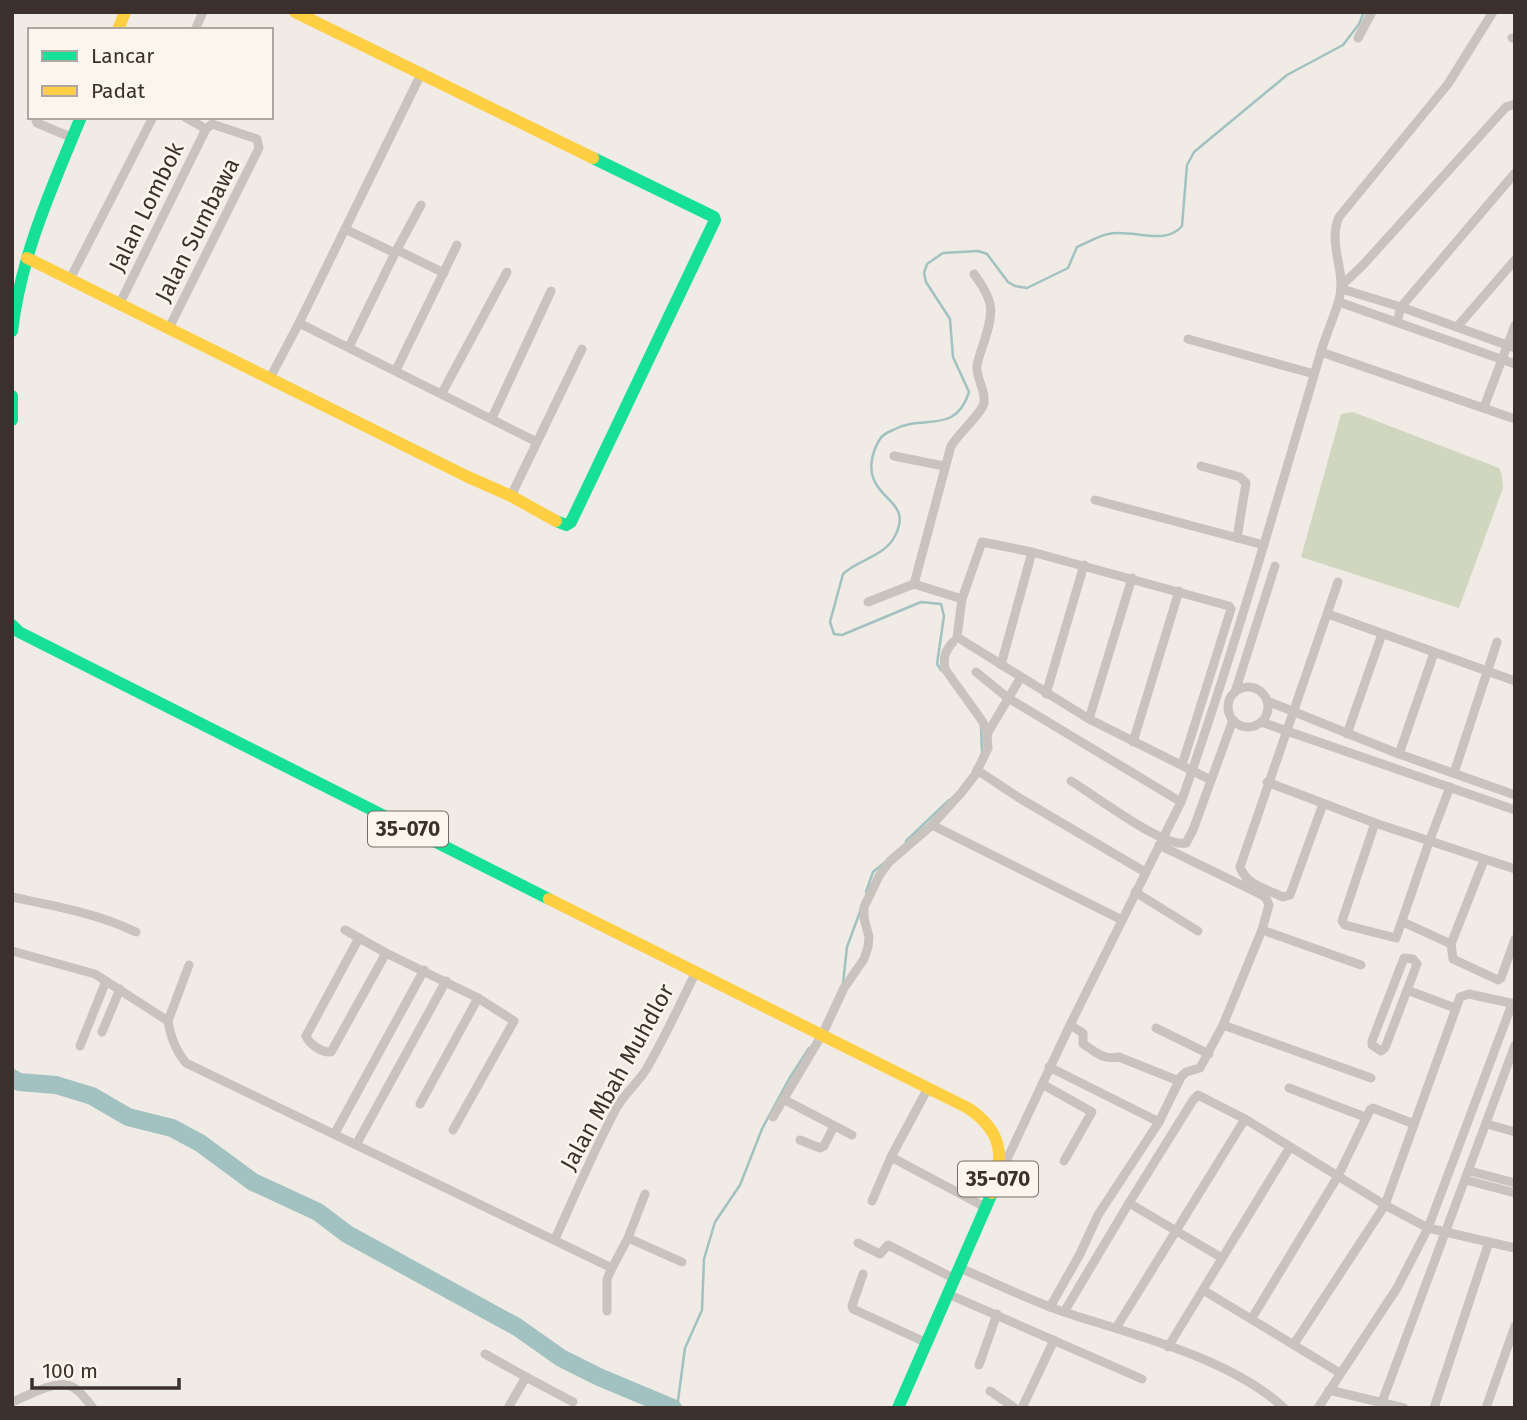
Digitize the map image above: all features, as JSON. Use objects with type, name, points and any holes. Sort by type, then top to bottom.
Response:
[{"type":"main road","points":[[27,258],[466,477],[511,496],[560,523],[566,525],[571,522],[715,220],[711,215],[295,12]]},
{"type":"main road","points":[[12,331],[17,292],[27,258],[81,119]]},
{"type":"main road","points":[[12,396],[12,420]]},
{"type":"main road","name":"35-070","points":[[12,625],[19,632],[156,704],[817,1031],[961,1104],[985,1120],[995,1134],[1000,1150],[998,1179],[898,1408]]},
{"type":"street","points":[[196,28],[203,12]]},
{"type":"street","points":[[1357,38],[1372,12]]},
{"type":"street","points":[[998,1179],[1049,1067],[1181,802],[1219,695],[1314,374],[1339,302],[1342,287],[1340,262],[1334,246],[1334,228],[1339,217],[1448,84],[1493,12]]},
{"type":"street","points":[[270,378],[422,72]]},
{"type":"street","points":[[1342,287],[1506,107],[1515,104]]},
{"type":"street","points":[[36,119],[37,123],[73,138]]},
{"type":"street","points":[[70,279],[152,119]]},
{"type":"street","points":[[188,119],[206,129]]},
{"type":"street","name":"Jalan Sumbawa","points":[[169,328],[259,148],[257,139],[228,128],[212,124],[206,129]]},
{"type":"street","name":"Jalan Lombok","points":[[120,303],[206,129]]},
{"type":"street","points":[[1396,322],[1401,307],[1515,173]]},
{"type":"street","points":[[349,347],[421,205]]},
{"type":"street","points":[[345,229],[444,273]]},
{"type":"street","points":[[396,370],[457,245]]},
{"type":"street","points":[[1457,327],[1515,260]]},
{"type":"street","points":[[442,393],[507,272]]},
{"type":"street","points":[[914,584],[951,446],[984,404],[984,395],[977,378],[977,364],[989,328],[991,307],[989,293],[974,274]]},
{"type":"street","points":[[1342,287],[1511,347]]},
{"type":"street","points":[[492,418],[551,291]]},
{"type":"street","points":[[1339,302],[1515,363]]},
{"type":"street","points":[[299,323],[537,442]]},
{"type":"street","points":[[1484,407],[1502,359],[1511,347],[1515,325]]},
{"type":"street","points":[[1188,339],[1314,374]]},
{"type":"street","points":[[511,496],[582,349]]},
{"type":"street","points":[[1321,352],[1515,419]]},
{"type":"street","points":[[894,456],[944,466]]},
{"type":"street","points":[[1201,466],[1240,477],[1247,483],[1237,538]]},
{"type":"street","points":[[1095,500],[1264,545]]},
{"type":"street","points":[[1182,765],[1231,609],[1227,604],[1084,565],[982,542],[962,600],[957,637],[1089,719],[1211,780]]},
{"type":"street","points":[[1001,665],[1032,552]]},
{"type":"street","points":[[1046,694],[1084,565]]},
{"type":"street","points":[[1275,566],[1232,696],[1229,713],[1233,720],[1247,727],[1261,722],[1288,730],[1515,810]]},
{"type":"street","points":[[1255,576],[1271,580]]},
{"type":"street","points":[[1089,719],[1132,578]]},
{"type":"street","points":[[1323,804],[1290,895],[1283,897],[1248,881],[1240,867],[1267,782],[1288,730],[1338,582]]},
{"type":"street","points":[[867,602],[914,584],[962,600]]},
{"type":"street","points":[[1133,742],[1179,591]]},
{"type":"street","points":[[1328,614],[1515,681]]},
{"type":"street","points":[[1347,734],[1382,634]]},
{"type":"street","points":[[772,1117],[817,1031],[864,959],[869,947],[864,906],[878,876],[889,862],[932,825],[961,793],[988,748],[987,734],[976,712],[945,669],[943,659],[953,642]]},
{"type":"street","points":[[1454,773],[1497,642]]},
{"type":"street","points":[[1399,754],[1434,653]]},
{"type":"street","points":[[976,672],[1008,698],[1181,802]]},
{"type":"street","points":[[987,734],[1018,682]]},
{"type":"street","points":[[1219,695],[1232,696],[1241,688],[1256,689],[1268,708],[1261,722]]},
{"type":"street","points":[[1266,701],[1399,754],[1513,794],[1515,782]]},
{"type":"street","points":[[1161,842],[1180,845],[1186,843],[1233,720]]},
{"type":"street","points":[[977,770],[1145,872]]},
{"type":"street","points":[[1050,1307],[1098,1215],[1158,1122],[1179,1082],[1186,1072],[1200,1068],[1209,1054],[1262,930],[1269,905],[1266,898],[1161,842],[1071,781]]},
{"type":"street","points":[[1267,782],[1429,842],[1515,869]]},
{"type":"street","points":[[1478,797],[1482,783]]},
{"type":"street","points":[[1375,823],[1342,920],[1345,925],[1392,939],[1398,935],[1403,922],[1450,787]]},
{"type":"street","points":[[932,825],[1122,920]]},
{"type":"street","points":[[1484,860],[1451,944],[1453,958],[1498,980],[1515,939]]},
{"type":"street","points":[[1135,892],[1198,931]]},
{"type":"street","points":[[12,897],[109,919],[136,932]]},
{"type":"street","points":[[1403,922],[1451,944]]},
{"type":"street","points":[[345,930],[478,998],[514,1021],[453,1130]]},
{"type":"street","points":[[1262,930],[1361,965]]},
{"type":"street","points":[[359,938],[306,1036],[308,1042],[331,1052],[386,953]]},
{"type":"street","points":[[12,951],[80,969],[120,989],[168,1021]]},
{"type":"street","points":[[1408,957],[1417,964],[1407,990],[1385,1048],[1381,1051],[1372,1041],[1403,960],[1408,957]]},
{"type":"street","points":[[189,965],[168,1021],[171,1040],[186,1063],[612,1268]]},
{"type":"street","points":[[335,1133],[424,970]]},
{"type":"street","name":"Jalan Mbah Muhdlor","points":[[555,1239],[594,1151],[619,1104],[628,1090],[638,1082],[648,1065],[696,972]]},
{"type":"street","points":[[80,1046],[106,981]]},
{"type":"street","points":[[357,1143],[446,981]]},
{"type":"street","points":[[103,1032],[120,989]]},
{"type":"street","points":[[1407,990],[1455,1008]]},
{"type":"street","points":[[1294,1344],[1385,1205],[1455,1008],[1465,994],[1513,1004],[1428,1228],[1397,1288],[1318,1408]]},
{"type":"street","points":[[420,1104],[478,998]]},
{"type":"street","points":[[1070,1025],[1083,1033],[1083,1044],[1105,1058],[1119,1057],[1179,1082]]},
{"type":"street","points":[[1223,1025],[1371,1078]]},
{"type":"street","points":[[1156,1028],[1209,1054]]},
{"type":"street","points":[[1382,1402],[1515,1045]]},
{"type":"street","points":[[1049,1067],[1158,1122]]},
{"type":"street","points":[[1042,1084],[1092,1112],[1064,1161]]},
{"type":"street","points":[[872,1201],[891,1157],[928,1087]]},
{"type":"street","points":[[1289,1088],[1365,1117]]},
{"type":"street","points":[[1065,1312],[1129,1202],[1198,1095],[1245,1119],[1385,1205],[1428,1228],[1515,1248]]},
{"type":"street","points":[[783,1099],[852,1135]]},
{"type":"street","points":[[1252,1318],[1338,1176],[1365,1117],[1373,1108],[1414,1124]]},
{"type":"street","points":[[1116,1328],[1245,1119]]},
{"type":"street","points":[[1487,1124],[1515,1132]]},
{"type":"street","points":[[800,1140],[820,1148],[824,1146],[834,1126]]},
{"type":"street","points":[[1168,1347],[1290,1147]]},
{"type":"street","points":[[891,1157],[987,1208]]},
{"type":"street","points":[[1468,1176],[1515,1183]]},
{"type":"street","points":[[1468,1176],[1515,1193]]},
{"type":"street","points":[[607,1311],[607,1279],[628,1238],[645,1194]]},
{"type":"street","points":[[1129,1202],[1222,1258]]},
{"type":"street","points":[[628,1238],[681,1262]]},
{"type":"street","points":[[1434,1408],[1489,1242]]},
{"type":"street","points":[[858,1243],[878,1254],[888,1245],[958,1274],[1223,1368],[1256,1385],[1284,1408]]},
{"type":"street","points":[[863,1274],[853,1309],[927,1343]]},
{"type":"street","points":[[1203,1290],[1340,1373]]},
{"type":"street","points":[[948,1294],[1142,1379]]},
{"type":"street","points":[[979,1365],[997,1314]]},
{"type":"street","points":[[1486,1408],[1515,1326]]},
{"type":"street","points":[[1022,1408],[1054,1340]]},
{"type":"street","points":[[485,1354],[573,1402]]},
{"type":"street","points":[[508,1408],[526,1377]]},
{"type":"street","points":[[12,1402],[58,1384],[67,1384],[93,1408]]},
{"type":"street","points":[[990,1391],[1015,1408]]},
{"type":"street","points":[[1329,1391],[1404,1408]]},
{"type":"green space","points":[[1353,412],[1499,468],[1503,488],[1459,608],[1301,557],[1341,414]]},
{"type":"waterway","points":[[941,670],[937,664],[944,616],[941,604],[921,602],[842,635],[834,634],[830,622],[843,574],[884,549],[895,536],[899,526],[900,517],[894,504],[878,487],[872,475],[872,459],[880,439],[887,432],[905,425],[947,419],[963,406],[969,392],[953,357],[950,319],[926,282],[924,273],[927,264],[943,253],[978,251],[987,254],[1008,282],[1027,288],[1068,268],[1077,247],[1100,236],[1117,233],[1157,236],[1175,232],[1182,226],[1187,165],[1194,152],[1287,75],[1343,45],[1359,24],[1364,12]]},
{"type":"waterway","points":[[981,727],[982,752]]},
{"type":"waterway","points":[[906,841],[949,800]]},
{"type":"waterway","points":[[866,892],[873,872],[884,863]]},
{"type":"waterway","points":[[843,983],[847,947],[861,909]]},
{"type":"waterway","points":[[677,1408],[685,1348],[702,1310],[704,1259],[715,1222],[740,1185],[762,1129],[809,1048]]},
{"type":"waterway","points":[[12,1078],[19,1082],[56,1085],[92,1096],[128,1117],[172,1128],[200,1143],[253,1182],[318,1212],[347,1234],[517,1327],[561,1358],[673,1408]]},
{"type":"traffic: fast","points":[[12,331],[30,248],[80,119]]},
{"type":"traffic: fast","points":[[556,521],[566,525],[571,522],[715,220],[714,217],[593,158]]},
{"type":"traffic: fast","points":[[12,396],[12,420]]},
{"type":"traffic: fast","points":[[12,625],[19,632],[549,899]]},
{"type":"traffic: fast","points":[[898,1408],[992,1193]]},
{"type":"traffic: slow","points":[[119,28],[125,12]]},
{"type":"traffic: slow","points":[[295,12],[593,158]]},
{"type":"traffic: slow","points":[[27,258],[511,496],[556,521]]},
{"type":"traffic: slow","points":[[549,899],[968,1108],[988,1126],[998,1145],[999,1167],[992,1193]]}]
